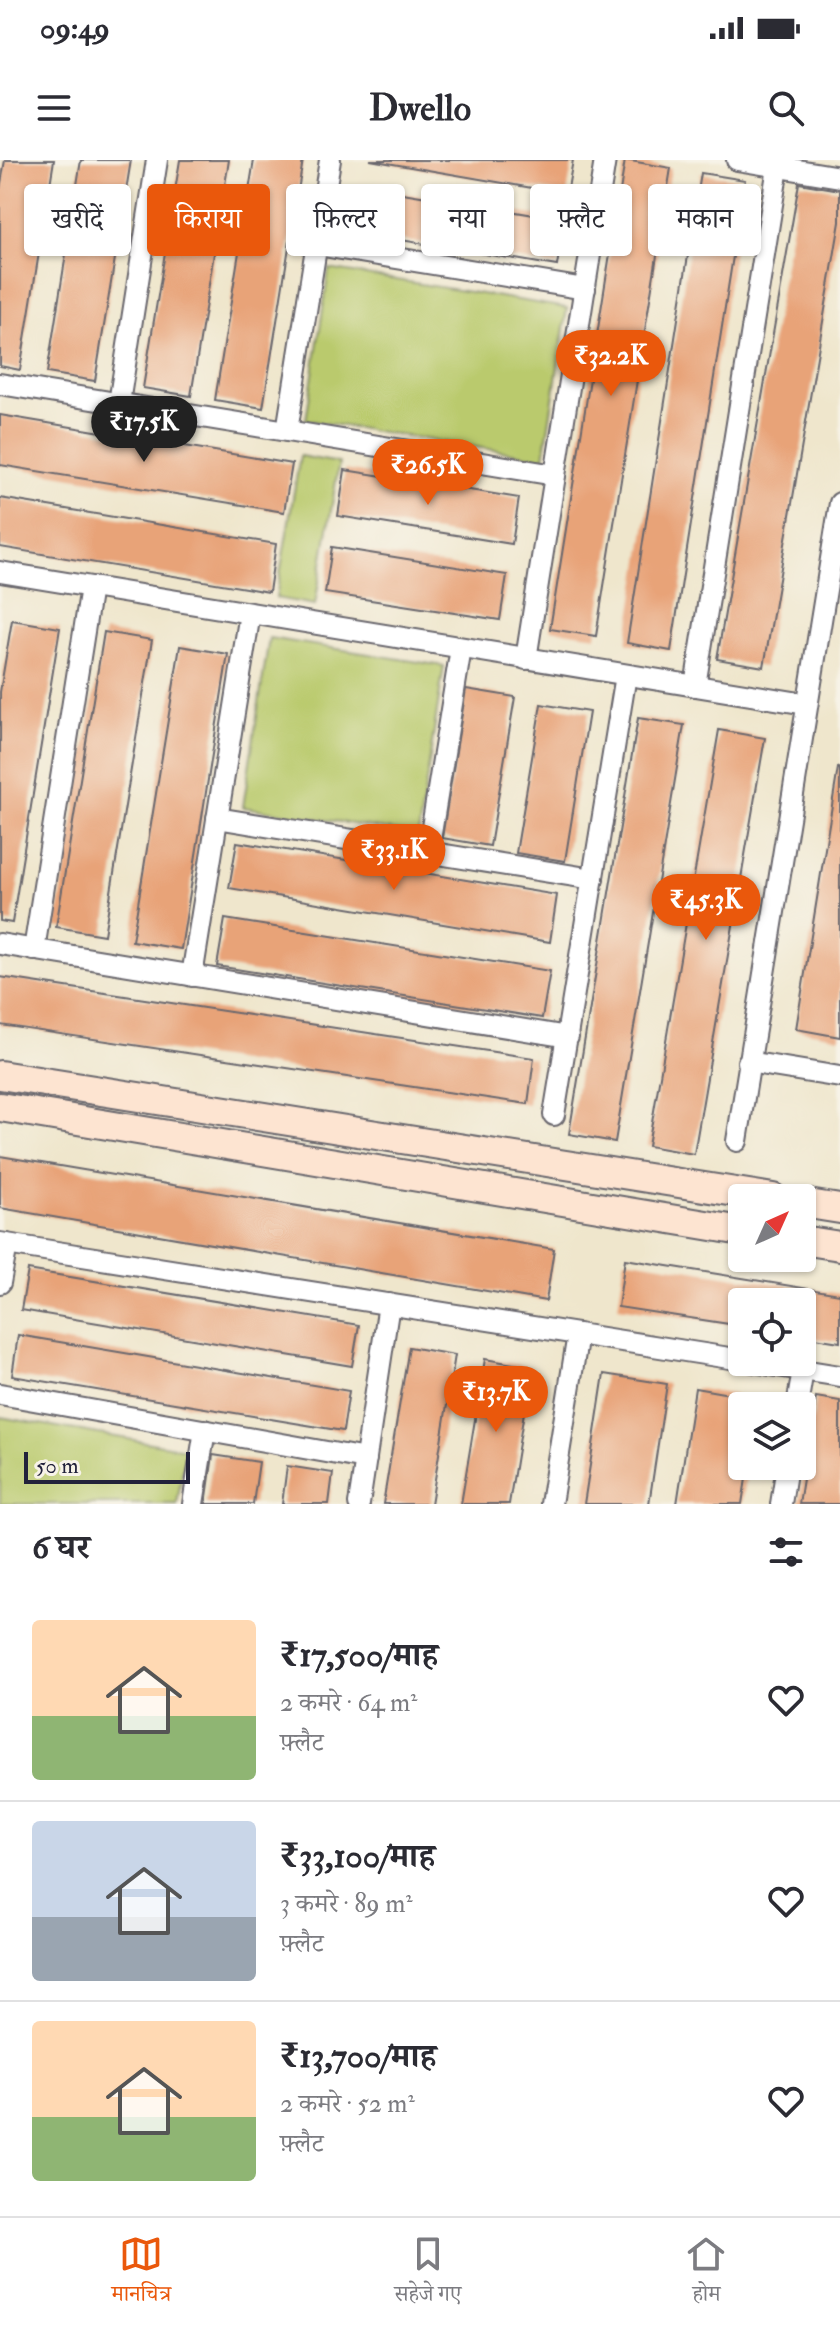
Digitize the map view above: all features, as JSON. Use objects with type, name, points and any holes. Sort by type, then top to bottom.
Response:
[{"type":"main road","points":[[0,1075],[728,1191]]},
{"type":"main road","points":[[0,1107],[728,1229]]},
{"type":"main road","points":[[816,1205],[840,1209]]},
{"type":"main road","points":[[816,1242],[840,1246]]},
{"type":"street","points":[[119,403],[157,160]]},
{"type":"street","points":[[326,184],[330,160]]},
{"type":"street","points":[[526,659],[605,160]]},
{"type":"street","points":[[737,160],[840,177]]},
{"type":"street","points":[[695,686],[778,167]]},
{"type":"street","points":[[287,431],[315,256]]},
{"type":"street","points":[[384,256],[585,289]]},
{"type":"street","points":[[0,384],[555,475]]},
{"type":"street","points":[[737,1141],[840,503]]},
{"type":"street","points":[[0,572],[806,704]]},
{"type":"street","points":[[34,950],[91,587]]},
{"type":"street","points":[[192,976],[250,613]]},
{"type":"street","points":[[428,852],[461,648]]},
{"type":"street","points":[[554,1115],[626,675]]},
{"type":"street","points":[[217,818],[593,879]]},
{"type":"street","points":[[0,944],[568,1037]]},
{"type":"street","points":[[748,1062],[840,1077]]},
{"type":"street","points":[[0,1283],[3,1243],[728,1358]]},
{"type":"street","points":[[359,1504],[389,1304]]},
{"type":"street","points":[[551,1504],[578,1334]]},
{"type":"street","points":[[816,1372],[840,1376]]},
{"type":"street","points":[[0,1394],[366,1459]]},
{"type":"street","points":[[193,1504],[205,1430]]},
{"type":"street","points":[[781,1504],[785,1480]]},
{"type":"green space","points":[[329,269],[567,308],[544,458],[306,420]]},
{"type":"green space","points":[[300,456],[339,463],[315,605],[276,598]]},
{"type":"green space","points":[[269,638],[444,666],[418,834],[243,807]]},
{"type":"green space","points":[[0,1417],[186,1449],[177,1504],[0,1504]]},
{"type":"building","points":[[5,160],[54,160],[50,184],[24,184],[24,256],[38,256],[20,370],[0,366],[0,189]]},
{"type":"building","points":[[81,160],[131,160],[127,184],[77,184]]},
{"type":"building","points":[[180,160],[229,160],[225,184],[176,184]]},
{"type":"building","points":[[254,160],[303,160],[299,184],[286,184],[288,256],[263,408],[215,400],[238,256],[270,256],[270,184],[250,184]]},
{"type":"building","points":[[370,160],[573,160],[569,184],[530,184],[530,188]]},
{"type":"building","points":[[625,160],[671,168],[668,184],[648,184],[648,256],[657,256],[596,636],[550,629],[610,256],[632,256],[632,184],[621,184]]},
{"type":"building","points":[[701,173],[745,180],[744,184],[699,184]]},
{"type":"building","points":[[799,183],[840,190],[840,222],[764,667],[717,659]]},
{"type":"building","points":[[405,193],[421,196],[421,243],[405,241]]},
{"type":"building","points":[[514,212],[530,214],[530,256],[559,256],[557,266],[497,256],[514,256]]},
{"type":"building","points":[[66,256],[115,256],[95,381],[47,373]]},
{"type":"building","points":[[164,256],[214,256],[191,396],[143,388]]},
{"type":"building","points":[[688,256],[733,256],[671,651],[627,643]]},
{"type":"building","points":[[0,415],[292,464],[284,512],[0,465]]},
{"type":"building","points":[[345,470],[519,498],[512,544],[338,516]]},
{"type":"building","points":[[0,498],[276,544],[269,592],[0,547]]},
{"type":"building","points":[[332,547],[507,575],[500,620],[325,593]]},
{"type":"building","points":[[12,620],[60,628],[12,923],[0,921],[0,692]]},
{"type":"building","points":[[104,632],[152,640],[104,935],[56,927]]},
{"type":"building","points":[[180,646],[228,654],[181,949],[132,941]]},
{"type":"building","points":[[466,689],[515,697],[490,846],[442,838]]},
{"type":"building","points":[[541,704],[589,712],[565,861],[516,853]]},
{"type":"building","points":[[638,718],[684,725],[615,1142],[569,1134]]},
{"type":"building","points":[[719,730],[765,738],[694,1154],[648,1146]]},
{"type":"building","points":[[840,769],[840,1037],[796,1029]]},
{"type":"building","points":[[237,842],[557,895],[550,942],[229,888]]},
{"type":"building","points":[[225,919],[550,971],[542,1018],[217,966]]},
{"type":"building","points":[[0,977],[534,1058],[528,1104],[0,1025]]},
{"type":"building","points":[[0,1156],[554,1249],[546,1301],[0,1208]]},
{"type":"building","points":[[625,1259],[803,1288],[728,1288],[728,1324],[618,1307]]},
{"type":"building","points":[[28,1270],[359,1325],[352,1366],[21,1310]]},
{"type":"building","points":[[816,1290],[840,1294],[840,1342],[816,1338]]},
{"type":"building","points":[[18,1335],[349,1391],[343,1431],[12,1376]]},
{"type":"building","points":[[409,1347],[455,1355],[431,1504],[383,1504]]},
{"type":"building","points":[[485,1359],[531,1367],[509,1504],[461,1504]]},
{"type":"building","points":[[604,1374],[667,1384],[649,1504],[584,1504]]},
{"type":"building","points":[[695,1388],[728,1394],[728,1480],[746,1480],[742,1504],[677,1504]]},
{"type":"building","points":[[816,1397],[840,1401],[840,1504],[799,1504],[803,1480],[816,1480]]},
{"type":"building","points":[[213,1455],[259,1462],[253,1504],[206,1504]]},
{"type":"building","points":[[287,1466],[333,1473],[329,1504],[282,1504]]}]
